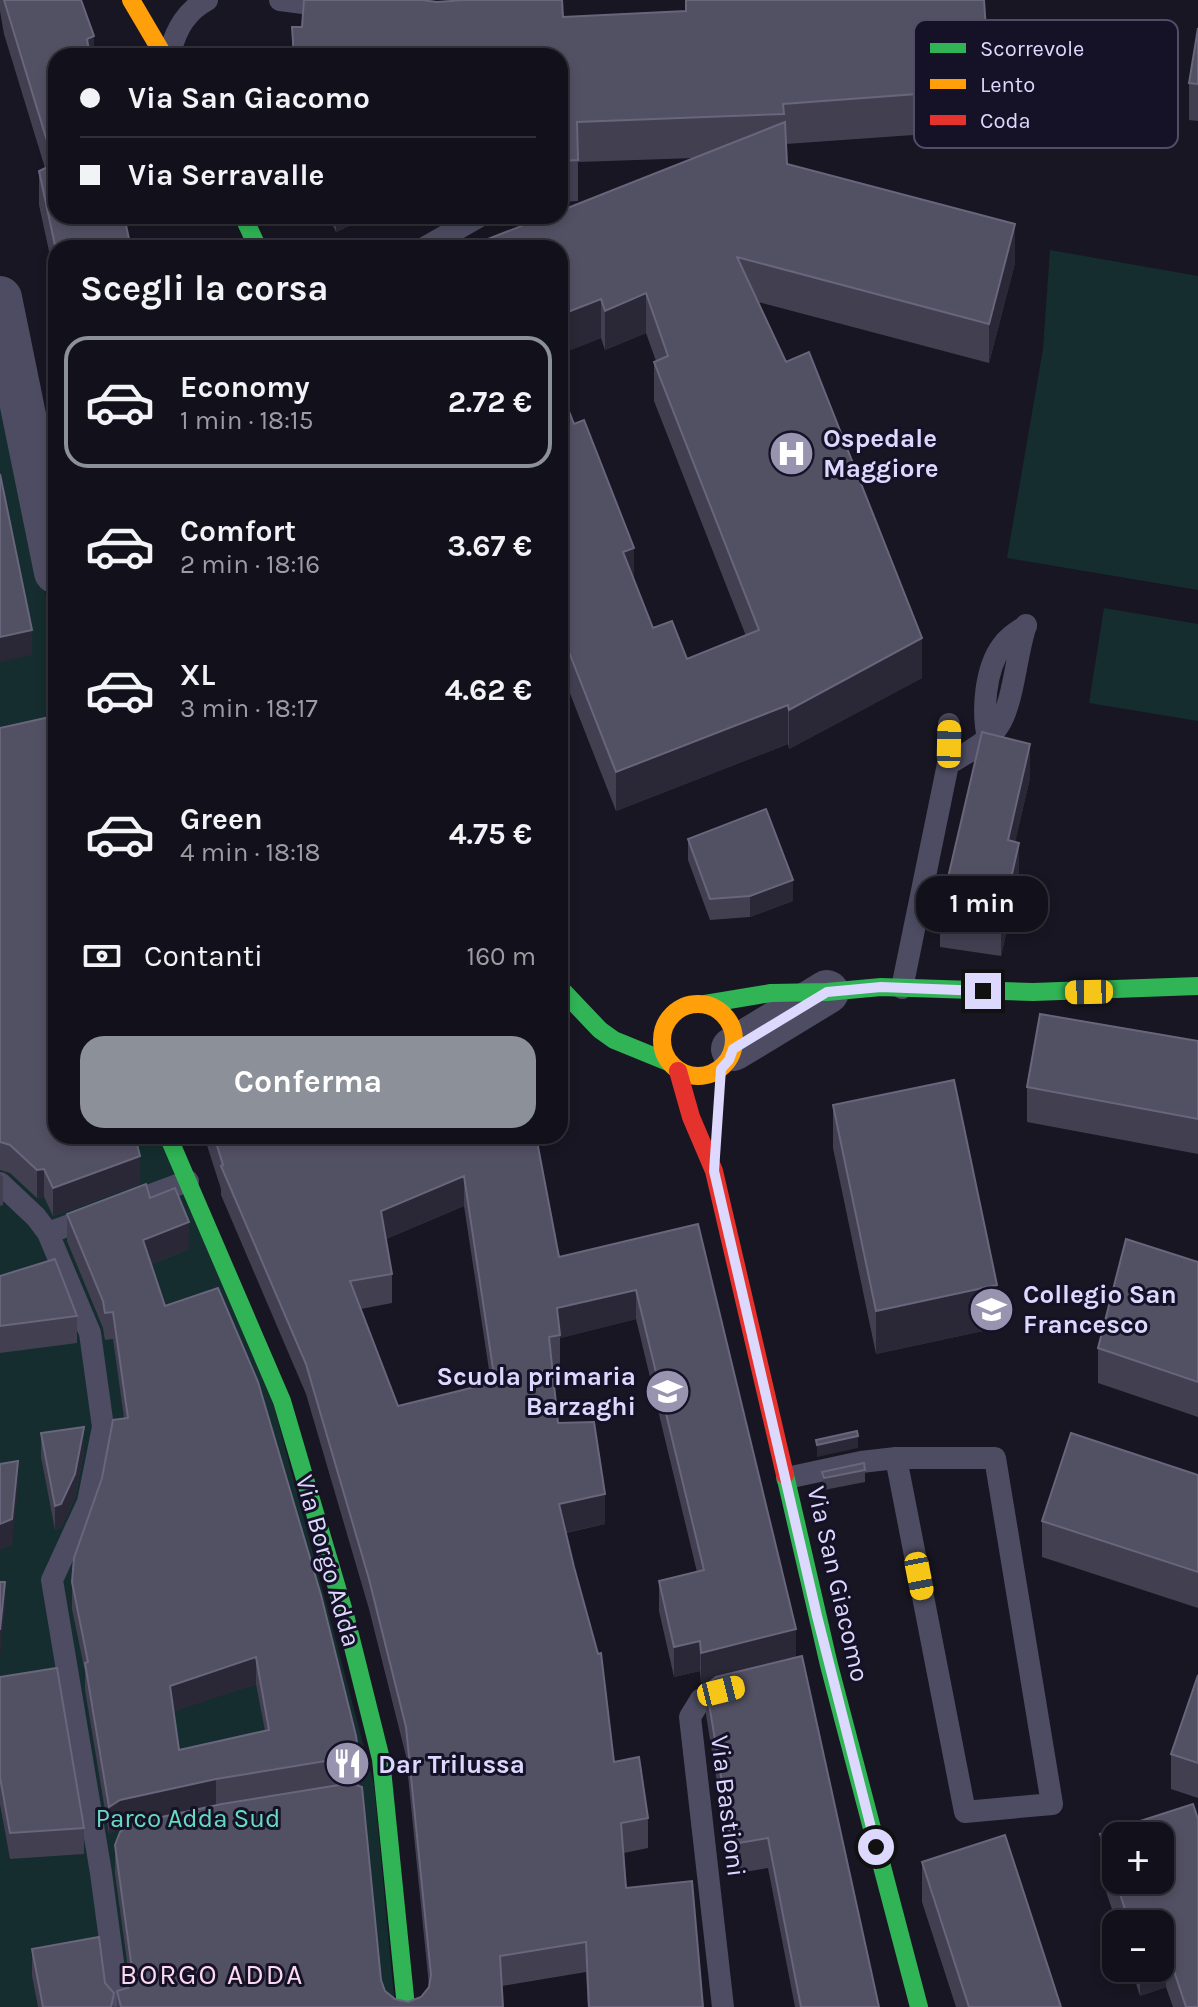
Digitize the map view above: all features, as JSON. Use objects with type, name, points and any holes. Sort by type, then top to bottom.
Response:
[{"type":"street","points":[[131,0],[165,48]]},
{"type":"street","points":[[158,12],[167,48]]},
{"type":"street","points":[[0,298],[48,536]]},
{"type":"street","points":[[650,1013],[771,993],[855,988],[1061,992],[1198,986]]},
{"type":"street","points":[[568,997],[582,1014],[607,1035],[700,1077],[711,1075],[727,1059],[827,992]]},
{"type":"street","points":[[568,993],[596,1003]]},
{"type":"street","points":[[705,1004],[726,1016],[732,1027],[720,1090]]},
{"type":"street","points":[[673,1067],[663,1051],[661,1039],[670,1016],[680,1008]]},
{"type":"street","name":"Via San Giacomo","points":[[673,1067],[714,1171],[829,1665],[919,2007]]},
{"type":"street","name":"Via San Giacomo","points":[[714,1171],[717,1128]]},
{"type":"street","name":"Via Borgo Adda","points":[[172,1144],[282,1401],[345,1615],[381,1759],[406,2007]]},
{"type":"lane","points":[[171,48],[175,33],[185,19],[207,0]]},
{"type":"lane","points":[[280,0],[353,10]]},
{"type":"lane","points":[[438,240],[466,224]]},
{"type":"lane","points":[[902,988],[948,764],[949,724]]},
{"type":"lane","points":[[948,764],[988,738]]},
{"type":"lane","points":[[48,1233],[188,1181]]},
{"type":"lane","points":[[0,1183],[36,1217],[48,1233],[90,1333],[103,1427],[88,1502],[52,1580],[101,1873],[119,2007]]},
{"type":"lane","points":[[787,1478],[896,1458],[995,1458],[1052,1804],[965,1812],[896,1458]]},
{"type":"lane","points":[[806,1670],[829,1665]]},
{"type":"lane","name":"Via Bastioni","points":[[723,2007],[690,1717],[694,1707],[710,1694],[750,1684]]},
{"type":"lane","points":[[363,1800],[382,1815],[389,1827]]},
{"type":"lane","points":[[101,1873],[115,1845]]},
{"type":"green space","points":[[1050,250],[1198,276],[1198,590],[1007,558],[1043,349]]},
{"type":"green space","name":"Parco Adda Sud","points":[[0,368],[48,605],[48,1144],[161,1144],[273,1402],[374,1785],[395,2007],[0,2007]]},
{"type":"green space","points":[[1104,608],[1198,624],[1198,721],[1089,703]]},
{"type":"building","points":[[4,0],[81,0],[94,36],[87,39],[89,48],[48,48],[48,144]]},
{"type":"building","points":[[304,0],[562,0],[563,17],[686,11],[686,0],[984,0],[985,20],[914,20],[914,94],[783,104],[784,114],[577,122],[578,160],[568,161],[568,48],[293,48],[292,27],[302,27]]},
{"type":"building","points":[[1198,28],[1198,84],[1189,83]]},
{"type":"building","points":[[785,122],[787,164],[1015,224],[989,324],[737,257],[786,362],[809,352],[922,638],[789,710],[788,705],[616,772],[568,649],[568,409],[574,424],[584,420],[634,548],[623,552],[653,628],[672,621],[687,659],[759,630],[654,362],[668,356],[646,293],[605,311],[601,299],[568,312],[568,240],[486,240],[526,224],[568,224],[568,208]]},
{"type":"building","points":[[48,167],[48,213],[39,171]]},
{"type":"building","points":[[50,224],[126,224],[129,240],[54,240]]},
{"type":"building","points":[[0,474],[32,630],[0,637]]},
{"type":"building","points":[[48,717],[48,1144],[137,1144],[140,1156],[53,1188],[44,1169],[37,1170],[10,1145],[0,1142],[0,728]]},
{"type":"building","points":[[982,732],[1030,744],[1008,840],[1019,843],[1001,922],[940,912]]},
{"type":"building","points":[[766,809],[793,880],[750,896],[710,899],[688,839]]},
{"type":"building","points":[[1040,1014],[1198,1041],[1198,1119],[1027,1087]]},
{"type":"building","points":[[954,1080],[997,1285],[876,1311],[833,1105]]},
{"type":"building","points":[[216,1144],[538,1144],[559,1257],[698,1224],[796,1629],[701,1653],[700,1641],[674,1647],[659,1581],[704,1570],[636,1290],[557,1308],[560,1335],[549,1337],[558,1423],[594,1422],[605,1494],[559,1504],[598,1654],[601,1653],[614,1762],[639,1757],[648,1818],[621,1823],[626,1888],[692,1881],[703,2007],[589,2007],[586,1942],[500,1956],[503,2007],[121,2007],[117,1991],[128,1988],[133,1976],[115,1845],[120,1832],[129,1824],[222,1804],[351,1783],[362,1787],[381,1980],[385,1991],[395,1999],[408,2002],[421,1997],[429,1987],[431,1975],[406,1727],[369,1579],[306,1364],[221,1166]],"holes":[[[464,1176],[495,1382],[398,1406],[350,1281],[392,1274],[381,1211]]]},
{"type":"building","points":[[146,1184],[150,1198],[175,1188],[189,1222],[143,1240],[165,1306],[218,1288],[258,1382],[321,1595],[359,1758],[216,1779],[120,1800],[109,1807],[85,1663],[88,1662],[72,1582],[74,1558],[102,1478],[113,1420],[128,1418],[113,1312],[105,1313],[103,1301],[67,1214]],"holes":[[[256,1657],[269,1730],[179,1750],[170,1686]]]},
{"type":"building","points":[[1126,1239],[1198,1262],[1198,1382],[1098,1348]]},
{"type":"building","points":[[55,1259],[77,1316],[0,1326],[0,1276]]},
{"type":"building","points":[[84,1427],[75,1474],[61,1504],[55,1506],[41,1433]]},
{"type":"building","points":[[857,1431],[858,1436],[817,1445],[816,1440]]},
{"type":"building","points":[[1071,1433],[1198,1475],[1198,1572],[1042,1521]]},
{"type":"building","points":[[18,1461],[12,1519],[0,1524],[0,1464]]},
{"type":"building","points":[[864,1463],[865,1470],[824,1478],[822,1472]]},
{"type":"building","points":[[0,1582],[5,1582],[0,1630]]},
{"type":"building","points":[[802,1656],[879,2007],[801,2007],[768,1838],[732,1844],[706,1685],[716,1677]]},
{"type":"building","points":[[57,1668],[84,1828],[10,1833],[0,1777],[0,1677]]},
{"type":"building","points":[[1198,1675],[1198,1763],[1171,1754]]},
{"type":"building","points":[[1193,1804],[1198,1819],[1198,2007],[1186,2007],[1174,1971],[1174,1910],[1125,1910],[1120,1894],[1174,1894],[1174,1822],[1137,1822]]},
{"type":"building","points":[[1005,1835],[1061,2007],[969,2007],[922,1862]]},
{"type":"building","points":[[99,1937],[105,1983],[114,1993],[111,2007],[43,2007],[32,1949]]},
{"type":"traffic: fast","points":[[247,224],[254,240]]},
{"type":"traffic: fast","points":[[705,1004],[771,993],[881,987],[1033,992],[1198,986]]},
{"type":"traffic: fast","points":[[568,996],[614,1040],[668,1062]]},
{"type":"traffic: fast","points":[[171,1144],[282,1401],[345,1615],[381,1759],[406,2007]]},
{"type":"traffic: fast","points":[[785,1475],[829,1665],[919,2007]]},
{"type":"traffic: slow","points":[[131,0],[159,48]]},
{"type":"traffic: slow","points":[[705,1004],[724,1014],[732,1026],[734,1040],[732,1054],[724,1066],[712,1074],[691,1076],[672,1066],[664,1054],[662,1033],[672,1014],[684,1006],[705,1004]]},
{"type":"traffic: jam","points":[[678,1071],[691,1117],[714,1171],[785,1475]]},
{"type":"place","name":"Ospedale Maggiore","points":[[792,453]]},
{"type":"place","name":"Collegio San Francesco","points":[[992,1309]]},
{"type":"place","name":"Scuola primaria Barzaghi","points":[[667,1391]]},
{"type":"place","name":"Dar Trilussa","points":[[347,1764]]},
{"type":"district","name":"BORGO ADDA","points":[[212,1974]]},
{"type":"route","points":[[876,1847],[817,1616],[714,1171],[721,1069],[733,1049],[827,992],[881,987],[983,991]]}]
